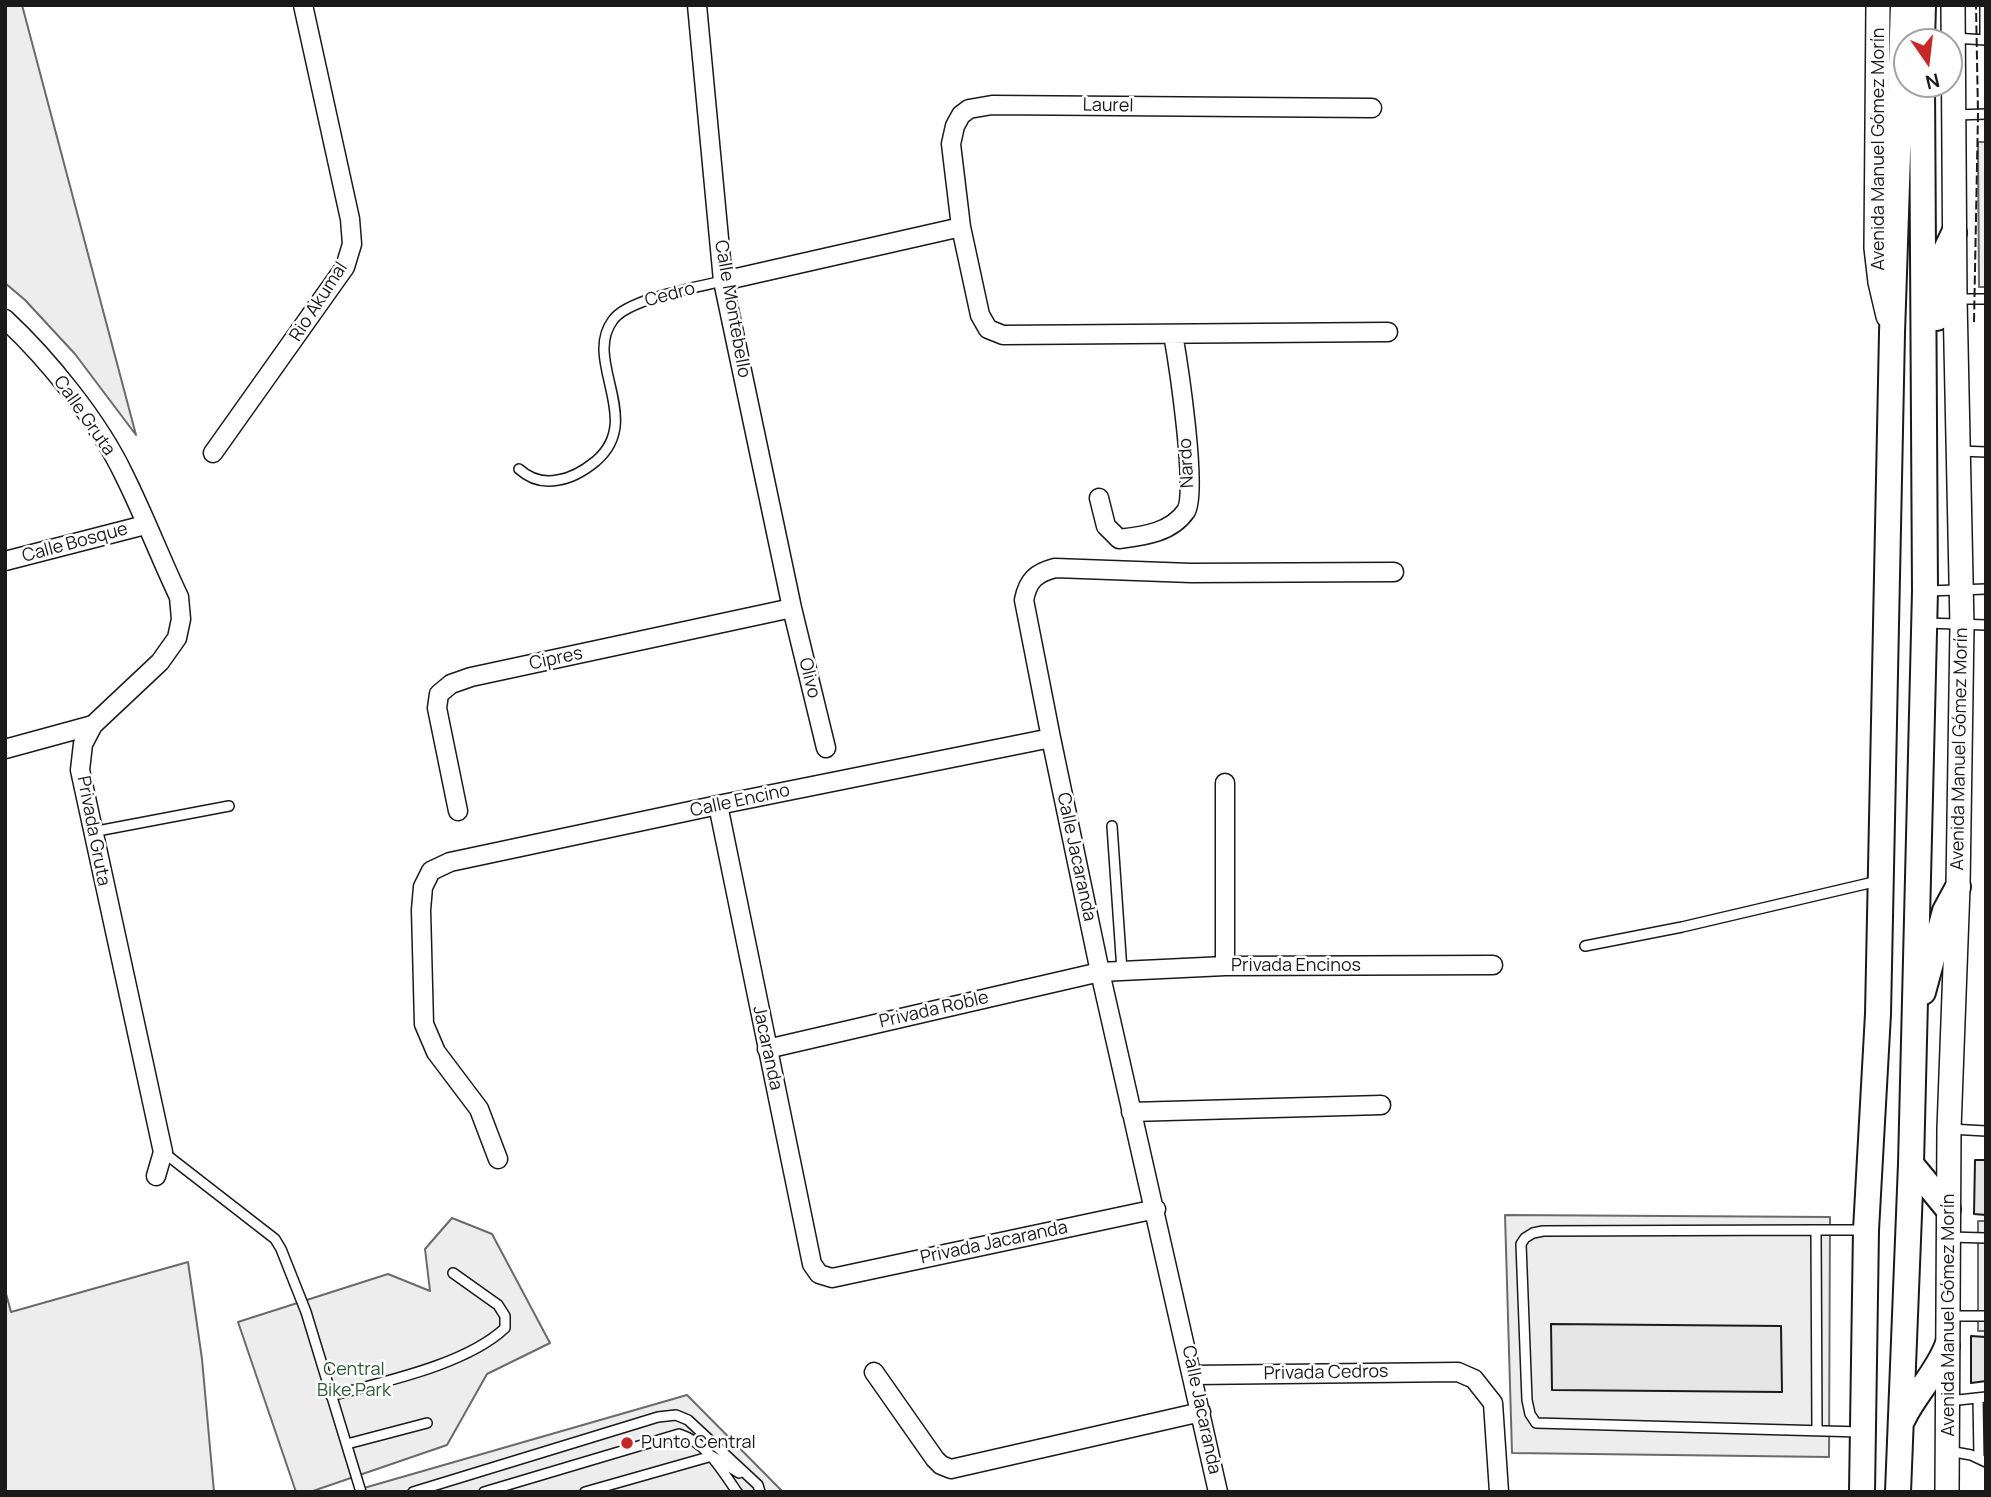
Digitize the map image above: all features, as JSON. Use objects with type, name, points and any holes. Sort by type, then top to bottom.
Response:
[{"type":"main road","name":"Avenida Manuel Gómez Morín","points":[[1862,1492],[1866,1230],[1878,1014],[1892,333],[1903,5]]},
{"type":"main road","points":[[1922,28],[1923,5]]},
{"type":"main road","points":[[1898,1492],[1911,1164],[1925,623],[1922,98]]},
{"type":"main road","points":[[1923,375],[1931,361],[1935,342],[1943,256],[1955,233]]},
{"type":"main road","points":[[1914,1004],[1924,990],[1945,911],[1958,887]]},
{"type":"main road","points":[[1911,1164],[1948,1209]]},
{"type":"main road","points":[[1902,1422],[1917,1393],[1941,1361],[1947,1346]]},
{"type":"street","name":"Rio Akumal","points":[[213,453],[345,267],[352,244],[350,219],[303,5]]},
{"type":"street","name":"Calle Montebello","points":[[697,5],[723,281],[792,608]]},
{"type":"street","name":"Avenida Manuel Gómez Morín","points":[[1878,5],[1876,248],[1880,282],[1892,333]]},
{"type":"street","name":"Avenida Manuel Gómez Morín","points":[[1952,28],[1953,5]]},
{"type":"street","name":"Avenida Manuel Gómez Morín","points":[[1947,1492],[1948,1129],[1958,887],[1962,626],[1953,98]]},
{"type":"street","name":"Laurel","points":[[961,227],[951,144],[955,126],[961,115],[969,109],[992,105],[1372,108]]},
{"type":"street","name":"Cedro","points":[[723,281],[961,227]]},
{"type":"street","points":[[961,227],[980,315],[988,329],[1003,335],[1388,332]]},
{"type":"street","name":"Calle Gruta","points":[[5,319],[27,339],[90,418],[124,474],[145,525]]},
{"type":"street","name":"Nardo","points":[[1099,499],[1105,526],[1119,539],[1145,536],[1173,524],[1188,509],[1190,475],[1182,387],[1173,334]]},
{"type":"street","name":"Calle Bosque","points":[[5,561],[145,525]]},
{"type":"street","name":"Privada Gruta","points":[[145,525],[178,597],[181,620],[177,638],[160,662],[93,725],[83,744],[80,770],[163,1152],[156,1176]]},
{"type":"street","name":"Calle Jacaranda","points":[[1218,1492],[1156,1209],[1100,972],[1024,600],[1033,577],[1055,568],[1191,573],[1394,572]]},
{"type":"street","name":"Olivo","points":[[792,608],[826,748]]},
{"type":"street","name":"Cipres","points":[[457,811],[437,708],[439,694],[451,684],[471,677],[792,608]]},
{"type":"street","points":[[5,749],[93,725]]},
{"type":"street","name":"Calle Encino","points":[[498,1159],[479,1109],[436,1052],[424,1024],[421,910],[423,887],[431,871],[450,862],[1051,738]]},
{"type":"street","points":[[1224,783],[1225,966]]},
{"type":"street","name":"Jacaranda","points":[[718,805],[812,1264],[819,1275],[832,1278]]},
{"type":"street","name":"Privada Encinos","points":[[1100,972],[1225,966],[1493,965]]},
{"type":"street","name":"Privada Roble","points":[[767,1049],[1100,972]]},
{"type":"street","points":[[1131,1112],[1381,1105]]},
{"type":"street","name":"Privada Jacaranda","points":[[832,1278],[1156,1209]]},
{"type":"street","points":[[874,1372],[935,1459],[951,1469],[1201,1412]]},
{"type":"street","name":"Privada Cedros","points":[[1193,1375],[1458,1372],[1474,1379],[1493,1403],[1499,1492]]},
{"type":"lane","points":[[1963,39],[1985,40],[1985,5]]},
{"type":"lane","points":[[1953,115],[1986,114]]},
{"type":"lane","name":"Cedro","points":[[519,469],[539,481],[557,481],[573,476],[601,457],[610,444],[616,424],[615,403],[604,349],[612,320],[639,303],[723,281]]},
{"type":"lane","points":[[1955,299],[1986,299]]},
{"type":"lane","points":[[1960,451],[1986,452]]},
{"type":"lane","points":[[1925,591],[1962,592],[1986,589]]},
{"type":"lane","points":[[1925,623],[1986,625]]},
{"type":"lane","points":[[92,832],[229,806]]},
{"type":"lane","points":[[1112,826],[1122,971]]},
{"type":"lane","points":[[1585,946],[1682,927],[1776,903],[1880,881]]},
{"type":"lane","points":[[1948,1129],[1986,1131]]},
{"type":"lane","points":[[163,1152],[275,1239],[281,1249],[306,1312],[361,1492]]},
{"type":"lane","points":[[1816,1230],[1817,1430]]},
{"type":"lane","points":[[1864,1432],[1536,1423],[1530,1414],[1527,1400],[1527,1350],[1520,1266],[1521,1244],[1525,1238],[1543,1231],[1866,1230]]},
{"type":"lane","points":[[1948,1237],[1986,1238]]},
{"type":"lane","points":[[331,1396],[395,1378],[477,1349],[505,1328],[505,1316],[498,1305],[453,1273]]},
{"type":"lane","points":[[1947,1316],[1986,1316]]},
{"type":"lane","points":[[1949,1401],[1982,1398],[1982,1460],[1949,1451]]},
{"type":"lane","points":[[413,1492],[658,1418],[676,1415],[688,1420],[759,1488]]},
{"type":"lane","points":[[347,1444],[427,1423]]},
{"type":"lane","points":[[484,1492],[679,1434],[693,1439],[712,1456],[759,1488],[771,1492]]},
{"type":"lane","points":[[584,1492],[712,1456]]},
{"type":"lane","points":[[712,1456],[737,1492]]},
{"type":"shaded area","points":[[5,5],[22,5],[136,435],[75,354],[25,300],[5,283]]},
{"type":"shaded area","points":[[1978,142],[1986,142],[1986,287],[1979,287]]},
{"type":"shaded area","points":[[1505,1215],[1830,1217],[1829,1457],[1512,1453]]},
{"type":"shaded area","name":"Central Bike Park","points":[[452,1218],[492,1234],[550,1343],[487,1374],[447,1445],[310,1492],[296,1492],[238,1322],[388,1274],[430,1291],[425,1249]]},
{"type":"shaded area","points":[[1978,1221],[1986,1221],[1986,1331],[1978,1331]]},
{"type":"shaded area","points":[[188,1262],[202,1359],[214,1492],[5,1492],[5,1290],[11,1312]]},
{"type":"shaded area","name":"Punto Central","points":[[687,1395],[783,1492],[350,1492]]},
{"type":"building","points":[[1975,1160],[1986,1160],[1986,1215],[1974,1214]]},
{"type":"building","points":[[1551,1324],[1781,1326],[1782,1392],[1552,1390]]},
{"type":"building","points":[[1971,1336],[1986,1337],[1986,1381],[1971,1383]]},
{"type":"fence","points":[[1974,322],[1978,114],[1976,5]]},
{"type":"place","name":"Punto Central","points":[[627,1443]]}]
